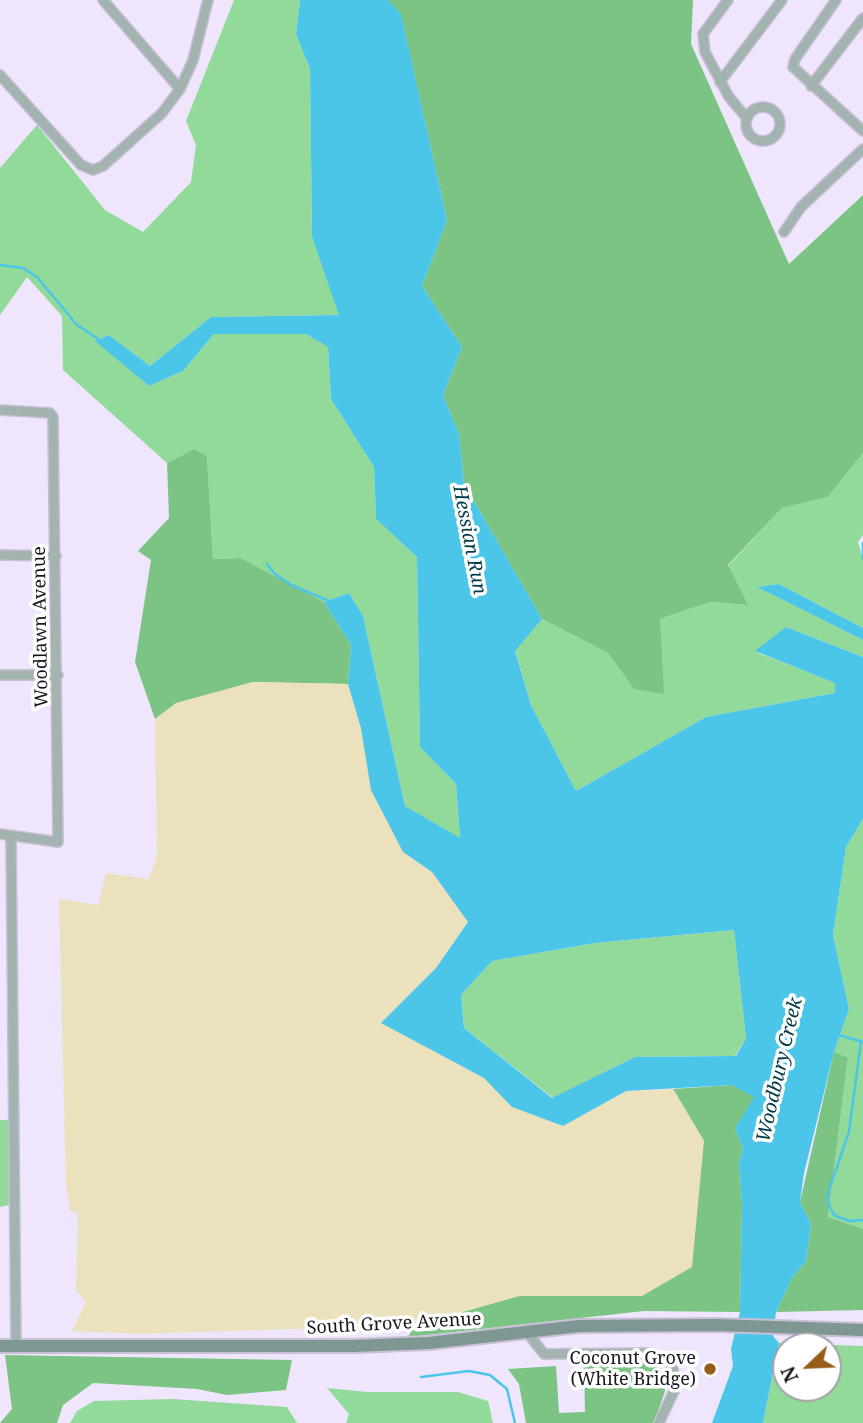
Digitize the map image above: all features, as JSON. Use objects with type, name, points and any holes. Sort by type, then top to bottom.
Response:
[{"type":"main road","name":"South Grove Avenue","points":[[0,1346],[354,1346],[429,1343],[579,1326],[717,1325],[863,1330]]},
{"type":"street","points":[[103,0],[180,89]]},
{"type":"street","points":[[0,75],[80,164],[93,170],[103,166],[162,113],[180,89],[191,66],[208,0]]},
{"type":"street","points":[[728,0],[703,34],[705,51],[737,110],[745,116]]},
{"type":"street","points":[[720,82],[782,0]]},
{"type":"street","points":[[836,0],[795,59],[793,67],[863,131]]},
{"type":"street","points":[[811,86],[863,18]]},
{"type":"street","points":[[763,106],[770,107],[781,124],[779,131],[773,138],[762,142],[751,135],[745,126],[745,116],[763,106]]},
{"type":"street","points":[[784,232],[802,208],[863,149]]},
{"type":"street","name":"Woodlawn Avenue","points":[[0,410],[50,413],[54,426],[58,842],[11,836]]},
{"type":"street","points":[[0,555],[55,556]]},
{"type":"street","points":[[0,675],[58,675]]},
{"type":"street","points":[[0,834],[11,836],[16,1346]]},
{"type":"street","points":[[0,976],[12,976]]},
{"type":"street","points":[[526,1331],[544,1354],[652,1353],[665,1361],[673,1367],[674,1391],[659,1423]]},
{"type":"green space","points":[[234,0],[300,0],[296,34],[310,69],[312,237],[340,315],[211,317],[150,366],[109,335],[96,341],[149,386],[183,371],[214,334],[306,334],[328,347],[331,399],[374,467],[376,519],[417,557],[420,747],[456,784],[460,839],[405,806],[363,616],[349,593],[324,602],[241,558],[213,559],[207,456],[194,449],[167,463],[63,370],[62,316],[27,277],[0,315],[0,168],[37,125],[105,210],[143,232],[191,182],[196,145],[186,121]]},
{"type":"green space","points":[[388,0],[693,0],[691,44],[789,264],[863,195],[863,453],[828,497],[782,508],[728,565],[748,605],[710,602],[660,619],[664,694],[634,689],[608,653],[542,619],[464,484],[459,434],[443,395],[462,347],[422,286],[447,220],[401,15]]},
{"type":"green space","points":[[194,449],[207,456],[213,559],[241,558],[324,602],[351,645],[348,684],[253,682],[177,703],[155,719],[135,662],[151,560],[138,551],[169,518],[167,463]]},
{"type":"green space","points":[[863,453],[863,535],[858,542],[863,559],[863,628],[779,584],[758,587],[863,640],[863,657],[786,627],[756,652],[836,683],[835,693],[706,717],[576,791],[531,705],[515,650],[542,619],[608,653],[634,689],[660,619],[710,602],[747,605],[728,566],[782,508],[828,497]]},
{"type":"green space","points":[[863,819],[863,1229],[828,1217],[848,1059],[834,1052],[849,1009],[833,935],[846,847]]},
{"type":"green space","points":[[734,930],[746,1038],[735,1056],[635,1057],[553,1098],[464,1028],[461,995],[492,961],[595,943]]},
{"type":"green space","points":[[834,1052],[848,1058],[828,1217],[863,1229],[863,1310],[776,1312],[792,1278],[806,1261],[811,1224],[800,1202]]},
{"type":"green space","points":[[732,1085],[755,1097],[735,1128],[743,1149],[739,1161],[742,1205],[740,1312],[644,1311],[408,1337],[414,1326],[519,1296],[642,1296],[704,1141],[673,1089]]},
{"type":"green space","points":[[0,1120],[10,1120],[10,1205],[0,1207]]},
{"type":"green space","points":[[842,1345],[863,1346],[863,1423],[763,1423],[772,1378],[772,1402],[842,1402]]},
{"type":"green space","points":[[5,1355],[292,1360],[286,1390],[227,1395],[197,1389],[93,1383],[63,1405],[57,1423],[0,1423],[12,1409]]},
{"type":"green space","points":[[626,1359],[654,1362],[662,1372],[665,1391],[654,1423],[526,1423],[519,1384],[508,1369],[556,1366],[559,1413],[585,1412],[584,1363]]},
{"type":"green space","points":[[327,1388],[368,1392],[458,1392],[488,1401],[493,1423],[346,1423],[349,1414]]},
{"type":"green space","points":[[173,1399],[287,1407],[297,1423],[70,1423],[77,1411],[94,1401]]},
{"type":"sand","points":[[253,682],[348,684],[403,852],[432,872],[468,922],[436,968],[382,1023],[484,1078],[513,1107],[562,1126],[626,1091],[673,1089],[704,1141],[692,1267],[642,1296],[519,1296],[414,1325],[138,1334],[72,1331],[86,1302],[76,1291],[78,1213],[70,1211],[66,1186],[59,899],[98,905],[106,873],[149,879],[157,856],[155,719],[176,703]]},
{"type":"water","points":[[300,0],[388,0],[401,14],[447,220],[422,286],[462,347],[443,395],[459,434],[464,484],[542,619],[515,651],[531,705],[576,791],[706,717],[835,693],[835,683],[755,651],[786,627],[863,657],[863,819],[846,847],[833,935],[849,1009],[834,1052],[804,1173],[800,1202],[811,1224],[806,1261],[792,1278],[776,1312],[772,1332],[772,1378],[763,1423],[712,1423],[733,1366],[731,1349],[740,1312],[742,1205],[739,1161],[743,1149],[735,1128],[754,1097],[732,1085],[626,1091],[563,1126],[512,1107],[484,1078],[381,1023],[436,968],[468,922],[432,872],[403,852],[371,790],[361,728],[348,684],[351,645],[324,602],[349,593],[363,616],[405,806],[460,838],[456,784],[420,747],[417,557],[376,519],[374,467],[331,399],[328,347],[306,334],[214,334],[183,371],[149,386],[95,341],[109,335],[150,366],[211,317],[339,315],[312,237],[310,69],[296,34]],"holes":[[[734,930],[746,1038],[736,1056],[635,1057],[552,1098],[464,1028],[461,995],[492,961],[595,943]]]},
{"type":"water","points":[[779,584],[863,628],[863,640],[757,587]]},
{"type":"waterway","points":[[0,265],[23,268],[37,277],[77,325],[100,340]]},
{"type":"waterway","points":[[863,543],[863,558]]},
{"type":"waterway","points":[[267,564],[275,574],[291,585],[329,601]]},
{"type":"waterway","points":[[839,1035],[863,1042]]},
{"type":"waterway","points":[[861,1041],[849,1132],[828,1193],[828,1203],[834,1215],[849,1221],[863,1220]]},
{"type":"waterway","points":[[421,1377],[469,1371],[490,1375],[507,1389],[515,1423]]},
{"type":"place","name":"Coconut Grove (White Bridge)","points":[[710,1369]]},
{"type":"water label","name":"Hessian Run","points":[[469,540]]},
{"type":"water label","name":"Woodbury Creek","points":[[780,1070]]}]
